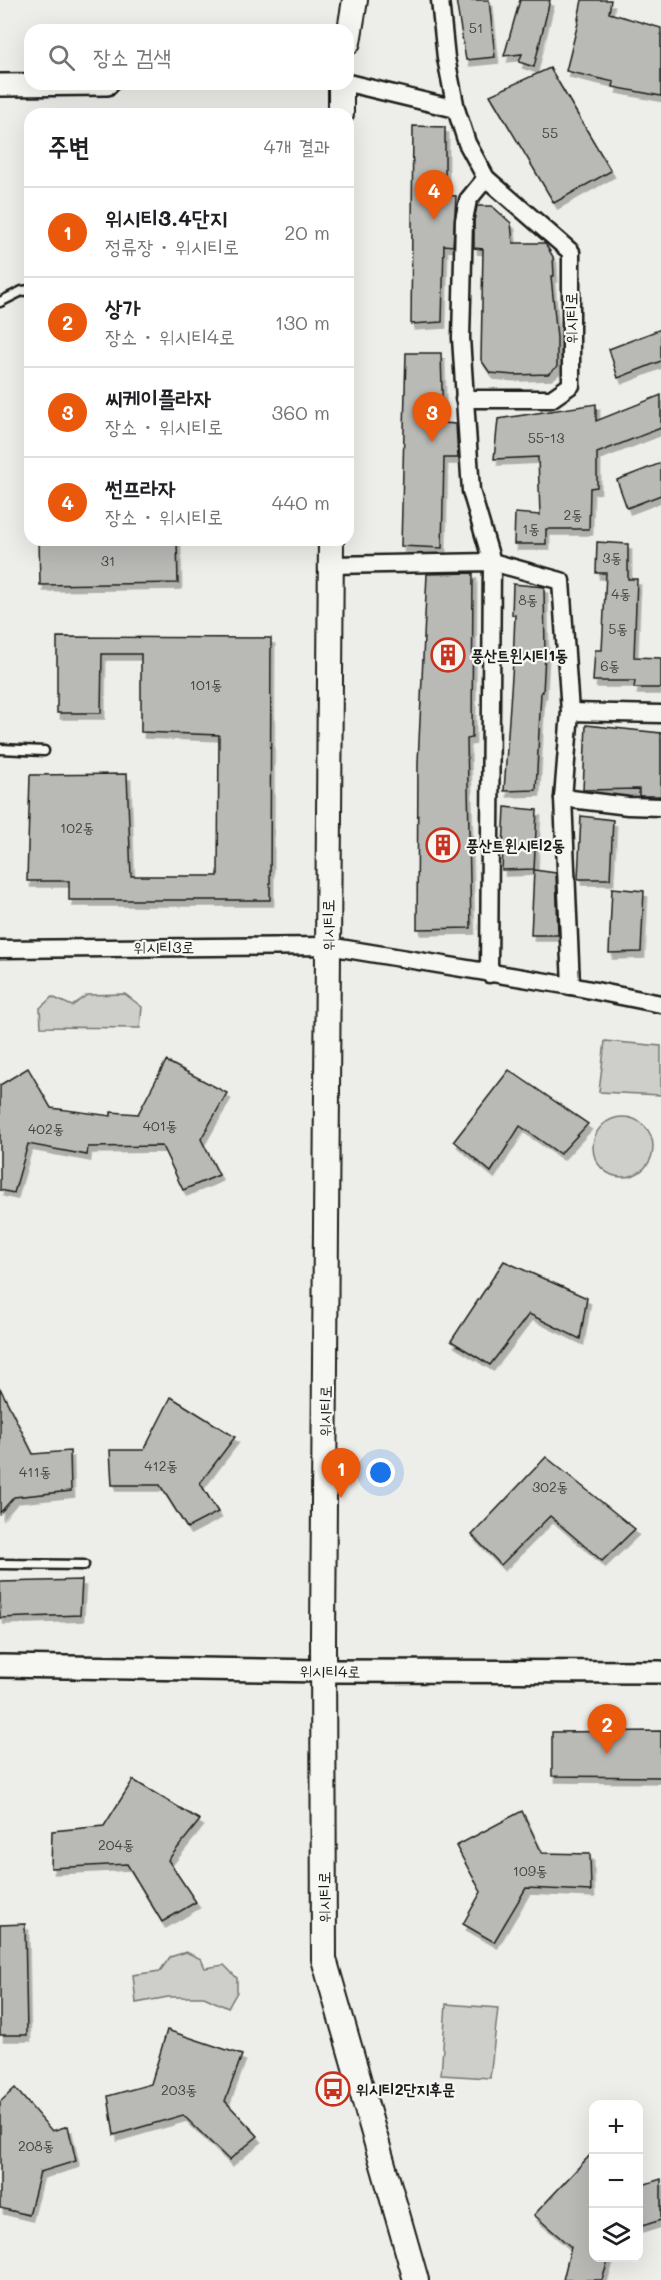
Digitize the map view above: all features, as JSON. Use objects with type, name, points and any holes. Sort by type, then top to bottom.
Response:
[{"type":"main road","points":[[351,24],[355,0]]},
{"type":"main road","points":[[341,90],[341,108]]},
{"type":"main road","name":"위시티로","points":[[331,546],[323,1671],[324,1959],[416,2280]]},
{"type":"street","name":"위시티로","points":[[441,0],[446,58],[456,109],[467,143],[486,178],[571,252],[571,385],[551,399],[464,399]]},
{"type":"street","points":[[354,84],[456,109]]},
{"type":"street","points":[[0,85],[24,85]]},
{"type":"street","points":[[486,178],[468,200],[464,220],[461,338],[471,491],[492,562],[489,974]]},
{"type":"street","points":[[331,565],[492,562],[561,581],[570,712],[563,798],[571,986]]},
{"type":"street","points":[[570,712],[661,714]]},
{"type":"street","points":[[563,798],[661,807]]},
{"type":"street","name":"위시티3로","points":[[0,949],[328,946],[571,986],[661,1004]]},
{"type":"street","name":"위시티4로","points":[[0,1666],[323,1671],[661,1672]]},
{"type":"lane","points":[[0,302],[24,291]]},
{"type":"lane","points":[[0,749],[44,751]]},
{"type":"lane","points":[[0,1564],[84,1565]]},
{"type":"shaded area","points":[[125,994],[142,1007],[140,1028],[41,1027],[40,1008],[52,997],[72,1006],[87,995]]},
{"type":"shaded area","points":[[605,1041],[661,1046],[661,1095],[599,1092]]},
{"type":"shaded area","points":[[617,1117],[629,1117],[640,1122],[648,1130],[653,1147],[651,1159],[640,1172],[629,1177],[617,1177],[606,1172],[598,1164],[593,1153],[593,1141],[598,1130],[606,1122]]},
{"type":"shaded area","points":[[186,1952],[201,1959],[205,1968],[224,1965],[237,1978],[237,1992],[228,2008],[204,1997],[168,1997],[136,2003],[133,1975],[160,1971],[170,1957]]},
{"type":"shaded area","points":[[446,2004],[498,2008],[490,2078],[441,2075]]},
{"type":"building","points":[[456,0],[489,0],[495,57],[466,60]]},
{"type":"building","points":[[520,0],[550,0],[534,67],[519,62],[522,54],[504,56]]},
{"type":"building","points":[[582,0],[611,0],[609,13],[661,28],[661,96],[613,87],[614,82],[566,71]]},
{"type":"building","points":[[550,68],[611,171],[554,203],[490,95]]},
{"type":"building","points":[[413,126],[445,127],[445,195],[456,196],[453,246],[444,245],[442,322],[411,324]]},
{"type":"building","points":[[477,206],[492,206],[511,223],[513,243],[545,243],[553,257],[554,276],[551,276],[557,338],[557,367],[548,374],[490,373],[481,360],[483,249],[474,248],[474,221]]},
{"type":"building","points":[[661,329],[661,361],[618,378],[609,349]]},
{"type":"building","points":[[406,353],[441,353],[443,423],[456,424],[458,458],[444,458],[442,548],[401,546]]},
{"type":"building","points":[[661,395],[661,428],[597,453],[597,487],[590,488],[589,529],[546,529],[546,544],[514,544],[515,513],[540,515],[538,457],[494,459],[498,419],[596,404],[596,421]]},
{"type":"building","points":[[661,463],[661,495],[627,508],[617,480]]},
{"type":"building","points":[[597,542],[628,544],[628,579],[637,579],[634,657],[661,658],[661,688],[634,688],[635,681],[593,681],[595,650],[602,650],[606,573],[596,573]]},
{"type":"building","points":[[39,546],[177,546],[178,583],[40,585]]},
{"type":"building","points":[[473,573],[472,738],[467,739],[471,928],[417,929],[418,762],[427,574]]},
{"type":"building","points":[[513,584],[544,587],[545,654],[536,790],[504,791],[513,662],[515,615],[512,615]]},
{"type":"building","points":[[57,637],[271,638],[270,900],[69,900],[69,881],[27,881],[30,775],[127,774],[131,876],[218,876],[219,735],[141,732],[141,654],[102,654],[101,713],[57,713]]},
{"type":"building","points":[[586,725],[661,733],[661,796],[639,796],[639,789],[583,790]]},
{"type":"building","points":[[505,807],[537,810],[534,869],[502,870]]},
{"type":"building","points":[[581,816],[613,820],[610,879],[578,879]]},
{"type":"building","points":[[534,870],[556,873],[558,935],[531,935]]},
{"type":"building","points":[[612,888],[644,891],[641,952],[609,953]]},
{"type":"building","points":[[166,1061],[227,1093],[201,1139],[219,1175],[183,1190],[162,1146],[88,1147],[87,1155],[28,1144],[14,1193],[0,1190],[0,1085],[28,1068],[51,1108],[111,1116],[111,1112],[138,1114]]},
{"type":"building","points":[[509,1070],[588,1124],[560,1154],[520,1126],[491,1172],[454,1141]]},
{"type":"building","points":[[504,1261],[587,1298],[580,1339],[529,1314],[490,1365],[451,1341]]},
{"type":"building","points":[[0,1388],[33,1454],[70,1451],[71,1491],[14,1497],[0,1513]]},
{"type":"building","points":[[171,1397],[235,1437],[200,1483],[218,1512],[187,1528],[160,1485],[112,1485],[110,1450],[144,1450]]},
{"type":"building","points":[[546,1457],[635,1529],[602,1561],[550,1516],[501,1565],[472,1535]]},
{"type":"building","points":[[82,1580],[80,1615],[0,1618],[0,1582]]},
{"type":"building","points":[[661,1731],[661,1777],[552,1776],[552,1732]]},
{"type":"building","points":[[133,1780],[200,1820],[168,1860],[196,1902],[162,1922],[127,1864],[51,1868],[52,1831],[104,1826]]},
{"type":"building","points":[[522,1811],[542,1853],[590,1854],[591,1891],[526,1888],[494,1942],[463,1924],[481,1892],[456,1846]]},
{"type":"building","points":[[25,1924],[27,2035],[0,2035],[0,1925]]},
{"type":"building","points":[[167,2030],[242,2055],[225,2101],[258,2136],[229,2160],[183,2115],[114,2135],[108,2096],[151,2084]]},
{"type":"building","points":[[15,2088],[52,2131],[68,2126],[76,2161],[40,2172],[29,2215],[0,2208],[0,2102]]},
{"type":"building","points":[[589,2156],[589,2262],[608,2262],[602,2280],[563,2280],[571,2247],[534,2215]]},
{"type":"building","points":[[661,2179],[661,2220],[643,2226],[643,2208],[643,2185]]},
{"type":"place","name":"썬프라자","points":[[434,220]]},
{"type":"place","name":"씨케이플라자","points":[[432,442]]},
{"type":"place","name":"풍산트윈시티1동","points":[[448,655]]},
{"type":"place","name":"풍산트윈시티2동","points":[[443,845]]},
{"type":"place","name":"위시티3.4단지","points":[[341,1498]]},
{"type":"place","name":"상가","points":[[607,1754]]},
{"type":"place","name":"위시티2단지후문","points":[[333,2089]]}]
